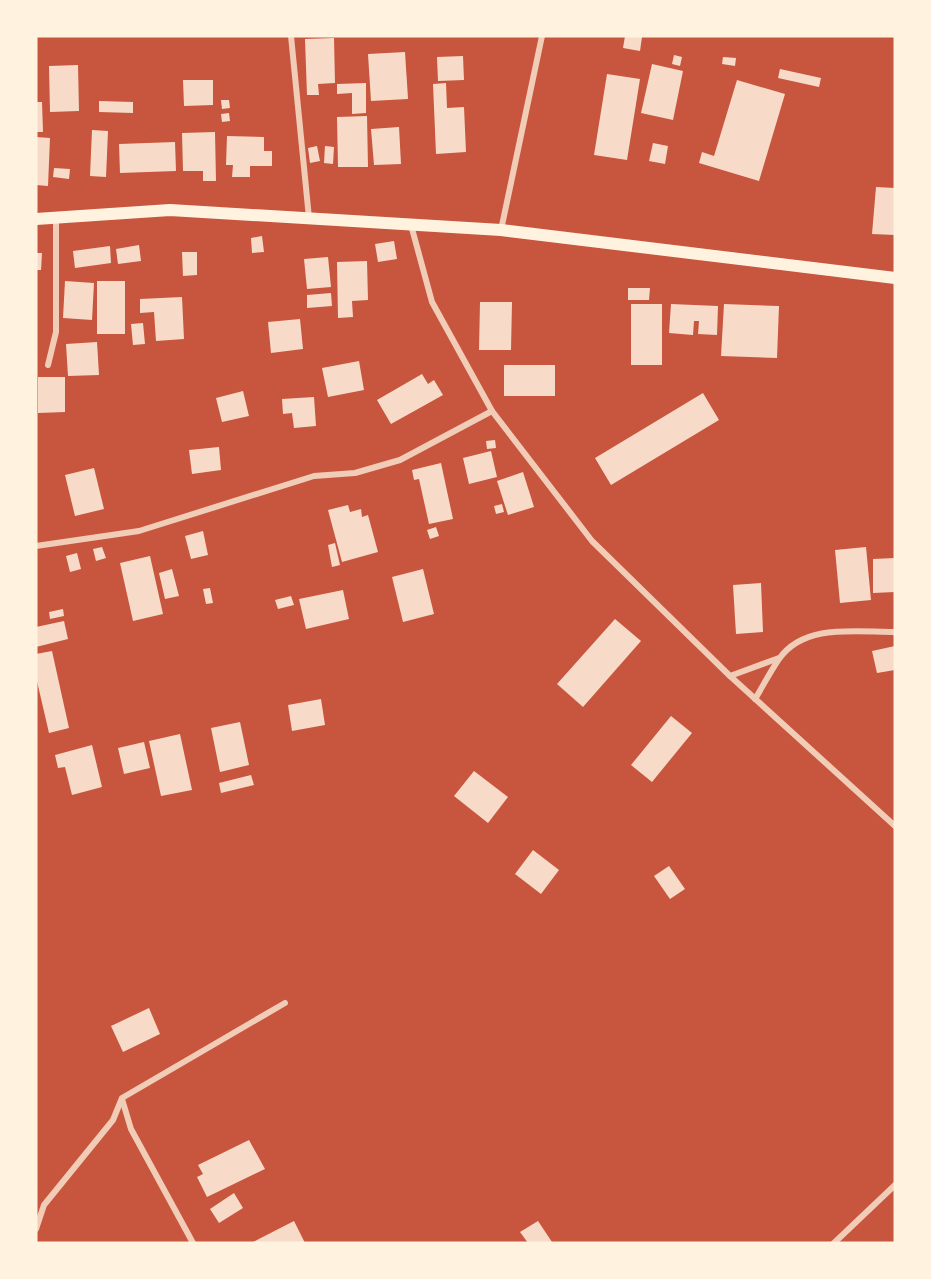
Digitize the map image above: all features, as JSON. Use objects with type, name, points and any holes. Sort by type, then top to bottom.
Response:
[{"type":"main road","points":[[36,219],[170,210],[501,231],[895,278]]},
{"type":"street","points":[[291,36],[309,218]]},
{"type":"street","points":[[501,231],[542,36]]},
{"type":"street","points":[[48,365],[56,332],[56,216]]},
{"type":"street","points":[[411,225],[432,302],[492,411],[592,541],[730,676],[895,826]]},
{"type":"street","points":[[36,546],[140,531],[314,476],[355,473],[400,460],[492,411]]},
{"type":"street","points":[[755,699],[779,658],[795,644],[819,633],[895,632]]},
{"type":"street","points":[[730,676],[779,658]]},
{"type":"street","points":[[36,1229],[44,1205],[114,1120],[122,1098],[285,1003]]},
{"type":"street","points":[[122,1098],[130,1129],[193,1243]]},
{"type":"street","points":[[834,1243],[895,1185]]},
{"type":"building","points":[[625,36],[642,37],[640,51],[623,48]]},
{"type":"building","points":[[334,38],[335,83],[318,84],[319,95],[307,95],[305,39]]},
{"type":"building","points":[[405,52],[408,99],[371,101],[368,54]]},
{"type":"building","points":[[674,55],[682,57],[680,66],[672,64]]},
{"type":"building","points":[[463,56],[464,80],[438,81],[437,57]]},
{"type":"building","points":[[723,57],[736,58],[735,66],[722,64]]},
{"type":"building","points":[[652,64],[683,71],[673,120],[641,113]]},
{"type":"building","points":[[78,65],[79,111],[50,112],[49,66]]},
{"type":"building","points":[[780,69],[821,78],[819,87],[778,78]]},
{"type":"building","points":[[607,74],[640,79],[627,160],[594,155]]},
{"type":"building","points":[[183,80],[213,80],[213,105],[184,106]]},
{"type":"building","points":[[737,80],[785,94],[759,181],[699,163],[702,152],[714,156]]},
{"type":"building","points":[[366,83],[366,113],[352,114],[352,93],[337,94],[337,84]]},
{"type":"building","points":[[446,83],[447,108],[464,107],[466,152],[436,154],[433,84]]},
{"type":"building","points":[[221,100],[229,100],[230,108],[222,109]]},
{"type":"building","points":[[99,101],[133,102],[133,113],[99,112]]},
{"type":"building","points":[[36,102],[42,102],[43,132],[36,132]]},
{"type":"building","points":[[229,113],[230,121],[222,122],[221,114]]},
{"type":"building","points":[[367,116],[368,167],[338,167],[337,117]]},
{"type":"building","points":[[399,127],[401,164],[374,165],[371,129]]},
{"type":"building","points":[[92,130],[108,131],[106,177],[90,176]]},
{"type":"building","points":[[215,132],[216,181],[203,181],[203,171],[183,171],[182,133]]},
{"type":"building","points":[[227,136],[264,137],[264,151],[272,151],[272,166],[250,166],[250,177],[232,177],[233,165],[226,165]]},
{"type":"building","points":[[36,137],[50,138],[48,186],[36,185]]},
{"type":"building","points":[[175,142],[176,171],[120,173],[119,144]]},
{"type":"building","points":[[653,143],[668,146],[665,164],[649,161]]},
{"type":"building","points":[[317,146],[320,161],[310,163],[308,148]]},
{"type":"building","points":[[325,146],[334,147],[333,164],[324,163]]},
{"type":"building","points":[[54,168],[70,169],[69,179],[53,177]]},
{"type":"building","points":[[876,187],[895,188],[895,235],[872,234]]},
{"type":"building","points":[[262,236],[264,252],[252,253],[251,238]]},
{"type":"building","points":[[394,241],[397,259],[378,262],[375,244]]},
{"type":"building","points":[[139,245],[141,261],[118,264],[116,249]]},
{"type":"building","points":[[110,246],[111,263],[75,268],[73,251]]},
{"type":"building","points":[[182,252],[197,252],[197,275],[183,276]]},
{"type":"building","points":[[36,253],[42,253],[41,270],[36,270]]},
{"type":"building","points":[[328,257],[331,287],[307,289],[304,259]]},
{"type":"building","points":[[367,261],[368,300],[352,301],[353,317],[338,318],[337,262]]},
{"type":"building","points":[[65,281],[94,283],[92,320],[63,318]]},
{"type":"building","points":[[97,281],[125,281],[125,334],[97,334]]},
{"type":"building","points":[[628,288],[650,288],[649,300],[628,300]]},
{"type":"building","points":[[331,293],[332,306],[307,308],[307,295]]},
{"type":"building","points":[[182,297],[184,339],[156,341],[154,312],[140,313],[140,299]]},
{"type":"building","points":[[480,302],[512,302],[511,350],[479,350]]},
{"type":"building","points":[[631,304],[662,304],[662,365],[631,365]]},
{"type":"building","points":[[671,304],[718,306],[717,335],[698,334],[699,321],[694,321],[693,335],[669,333]]},
{"type":"building","points":[[724,304],[779,306],[777,358],[721,356]]},
{"type":"building","points":[[300,319],[303,349],[271,353],[268,322]]},
{"type":"building","points":[[143,323],[145,344],[133,345],[131,324]]},
{"type":"building","points":[[97,342],[99,375],[68,376],[66,344]]},
{"type":"building","points":[[359,361],[364,390],[328,397],[322,368]]},
{"type":"building","points":[[504,365],[555,365],[555,396],[504,396]]},
{"type":"building","points":[[422,374],[428,384],[434,380],[443,395],[391,424],[377,400]]},
{"type":"building","points":[[38,377],[65,377],[65,412],[38,413]]},
{"type":"building","points":[[243,391],[249,416],[222,422],[216,398]]},
{"type":"building","points":[[703,393],[719,420],[611,485],[595,458]]},
{"type":"building","points":[[314,397],[316,426],[294,428],[292,413],[283,414],[282,399]]},
{"type":"building","points":[[495,440],[496,448],[487,449],[486,441]]},
{"type":"building","points":[[219,447],[221,470],[192,474],[189,450]]},
{"type":"building","points":[[491,451],[497,477],[469,484],[463,458]]},
{"type":"building","points":[[441,463],[453,519],[429,524],[419,479],[414,480],[412,470]]},
{"type":"building","points":[[94,468],[104,509],[75,516],[65,475]]},
{"type":"building","points":[[523,472],[534,507],[508,515],[497,481]]},
{"type":"building","points":[[502,504],[504,512],[496,514],[494,506]]},
{"type":"building","points":[[348,505],[350,512],[361,509],[362,517],[368,515],[378,552],[342,562],[328,510]]},
{"type":"building","points":[[436,527],[439,536],[430,539],[427,530]]},
{"type":"building","points":[[203,531],[208,555],[191,559],[185,536]]},
{"type":"building","points":[[335,543],[340,565],[332,567],[328,545]]},
{"type":"building","points":[[102,547],[106,558],[96,561],[93,549]]},
{"type":"building","points":[[866,547],[871,600],[840,603],[835,550]]},
{"type":"building","points":[[77,553],[81,569],[70,572],[66,556]]},
{"type":"building","points":[[150,556],[163,614],[133,621],[120,563]]},
{"type":"building","points":[[895,558],[895,592],[873,593],[873,559]]},
{"type":"building","points":[[172,569],[179,596],[165,599],[159,573]]},
{"type":"building","points":[[423,569],[434,614],[403,622],[392,577]]},
{"type":"building","points":[[761,583],[763,632],[736,634],[733,585]]},
{"type":"building","points":[[210,588],[213,603],[206,604],[203,589]]},
{"type":"building","points":[[343,590],[349,619],[306,629],[299,599]]},
{"type":"building","points":[[291,596],[294,605],[278,609],[275,600]]},
{"type":"building","points":[[63,609],[64,616],[50,619],[49,612]]},
{"type":"building","points":[[615,619],[641,641],[583,707],[557,684]]},
{"type":"building","points":[[64,621],[68,639],[36,647],[36,627]]},
{"type":"building","points":[[895,646],[895,670],[877,673],[872,651]]},
{"type":"building","points":[[52,651],[69,728],[49,733],[36,677],[36,654]]},
{"type":"building","points":[[321,699],[325,725],[292,731],[288,705]]},
{"type":"building","points":[[671,716],[692,733],[652,782],[631,765]]},
{"type":"building","points":[[240,722],[249,765],[220,772],[211,728]]},
{"type":"building","points":[[180,734],[192,790],[161,796],[149,741]]},
{"type":"building","points":[[144,742],[150,768],[124,774],[118,748]]},
{"type":"building","points":[[92,745],[102,787],[72,795],[65,767],[58,768],[55,755]]},
{"type":"building","points":[[474,771],[508,797],[488,823],[454,796]]},
{"type":"building","points":[[251,775],[254,785],[221,793],[219,783]]},
{"type":"building","points":[[533,850],[559,870],[541,894],[515,874]]},
{"type":"building","points":[[669,866],[685,889],[670,899],[654,876]]},
{"type":"building","points":[[149,1008],[160,1034],[123,1052],[111,1026]]},
{"type":"building","points":[[249,1140],[265,1169],[207,1197],[197,1177],[203,1174],[198,1165]]},
{"type":"building","points":[[234,1193],[243,1208],[219,1223],[210,1209]]},
{"type":"building","points":[[294,1221],[305,1243],[251,1243]]},
{"type":"building","points":[[538,1221],[551,1243],[528,1243],[520,1232]]}]
